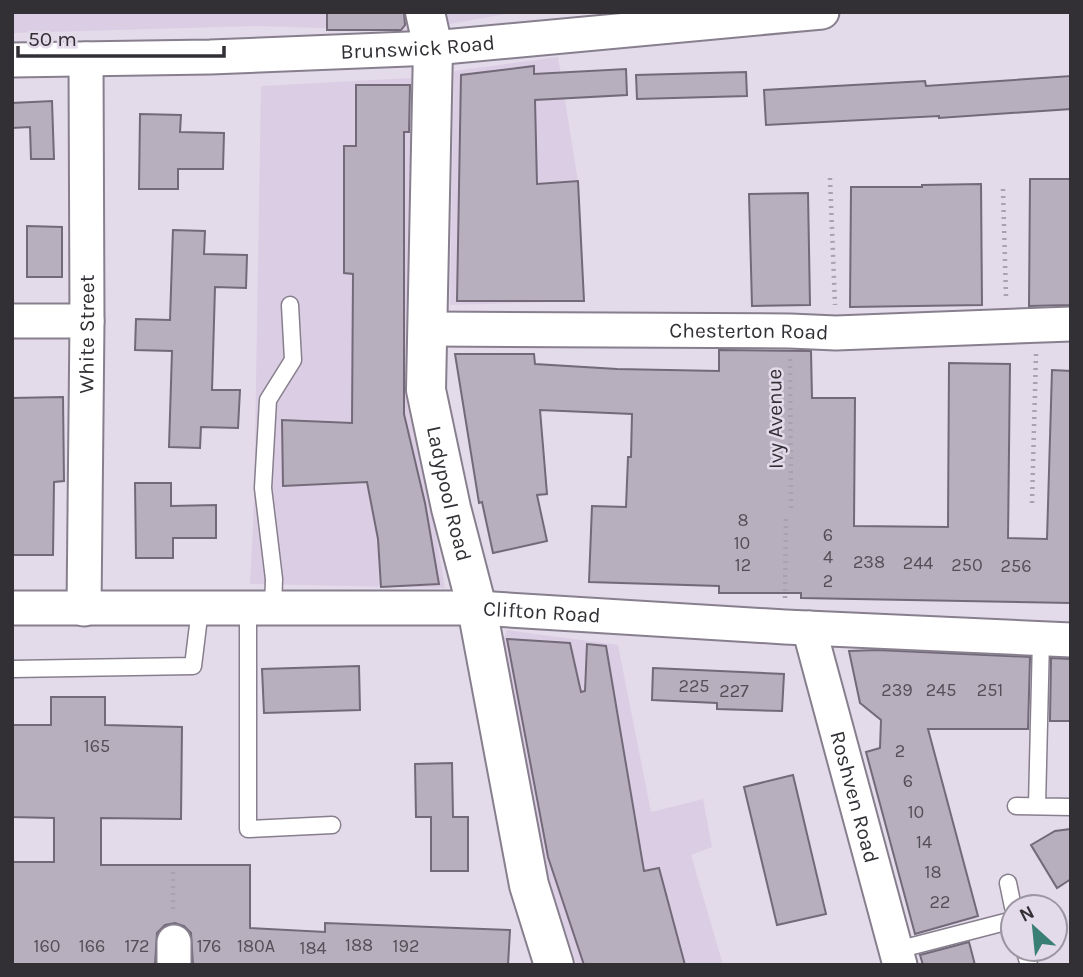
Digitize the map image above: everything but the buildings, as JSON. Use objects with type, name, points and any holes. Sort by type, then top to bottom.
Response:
[{"type":"street","name":"Brunswick Road","points":[[12,60],[209,57],[429,30],[822,12]]},
{"type":"street","name":"Ladypool Road","points":[[429,30],[429,329],[426,390],[477,608],[529,885],[554,965]]},
{"type":"street","name":"White Street","points":[[84,609],[86,59]]},
{"type":"street","points":[[12,321],[87,321]]},
{"type":"street","name":"Chesterton Road","points":[[429,329],[836,333],[1071,324]]},
{"type":"street","name":"Clifton Road","points":[[12,608],[477,608],[1056,639]]},
{"type":"street","name":"Roshven Road","points":[[797,627],[898,958]]},
{"type":"lane","points":[[290,305],[293,360],[268,400],[263,488],[274,579],[261,609],[248,829],[332,825]]},
{"type":"lane","points":[[12,669],[193,666],[200,608]]},
{"type":"lane","points":[[1037,806],[1056,639]]},
{"type":"lane","points":[[1016,806],[1071,807]]},
{"type":"lane","points":[[1008,883],[1010,893]]},
{"type":"lane","points":[[898,958],[999,925]]},
{"type":"path","points":[[830,178],[836,333]]},
{"type":"path","points":[[1003,189],[1022,325],[1032,503]]},
{"type":"path","name":"Ivy Avenue","points":[[790,331],[791,508]]},
{"type":"path","points":[[786,516],[797,627]]},
{"type":"path","points":[[173,872],[174,953]]},
{"type":"shaded area","points":[[12,12],[517,12],[410,31],[259,26],[12,33]]},
{"type":"shaded area","points":[[558,57],[578,181],[584,301],[450,305],[454,71]]},
{"type":"shaded area","points":[[411,78],[430,501],[445,588],[250,584],[254,505],[261,86]]},
{"type":"shaded area","points":[[507,630],[618,645],[651,812],[703,799],[712,847],[691,855],[723,965],[577,965],[541,858],[499,652]]}]
